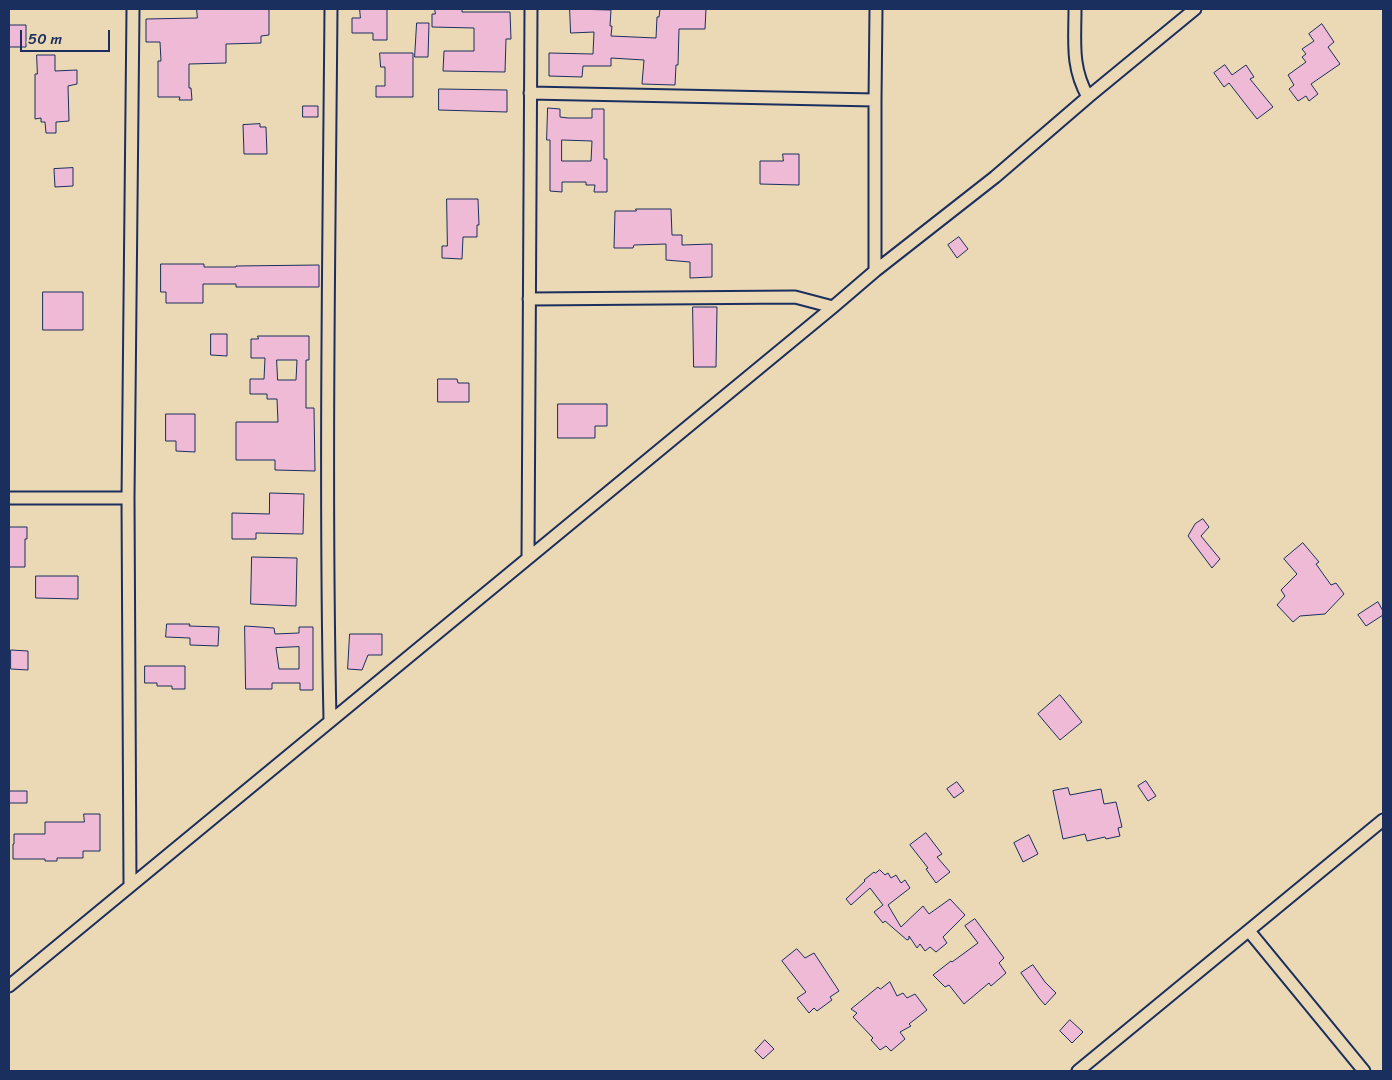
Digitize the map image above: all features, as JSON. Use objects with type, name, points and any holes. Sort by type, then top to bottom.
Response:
[{"type":"street","points":[[130,885],[128,498],[133,9]]},
{"type":"street","points":[[330,720],[328,352],[331,9]]},
{"type":"street","points":[[528,557],[531,9]]},
{"type":"street","points":[[875,271],[876,9]]},
{"type":"street","points":[[1076,9],[1075,54],[1077,73],[1088,97]]},
{"type":"street","points":[[9,986],[875,271],[995,177],[1195,9]]},
{"type":"street","points":[[530,93],[875,100]]},
{"type":"street","points":[[529,299],[795,297],[833,307]]},
{"type":"street","points":[[9,498],[128,498]]},
{"type":"street","points":[[1078,1071],[1383,820]]},
{"type":"street","points":[[1249,931],[1364,1071]]},
{"type":"building","points":[[197,9],[269,9],[269,35],[261,36],[261,43],[226,44],[226,63],[189,64],[189,88],[191,88],[192,100],[179,100],[180,97],[158,97],[158,61],[161,61],[160,42],[146,42],[146,19],[197,18]]},
{"type":"building","points":[[360,9],[387,9],[387,40],[373,40],[373,33],[352,33],[352,18],[360,18]]},
{"type":"building","points":[[435,9],[462,9],[462,12],[510,12],[511,39],[506,39],[505,72],[443,71],[444,51],[474,51],[474,28],[432,27],[432,14],[435,14]]},
{"type":"building","points":[[570,9],[611,10],[611,36],[656,38],[657,17],[659,17],[660,9],[706,9],[705,29],[679,29],[678,65],[676,65],[675,85],[642,84],[644,60],[611,58],[611,66],[583,66],[582,77],[549,76],[549,53],[593,54],[594,32],[571,33]]},
{"type":"building","points":[[417,23],[429,23],[428,57],[415,57]]},
{"type":"building","points":[[1322,24],[1334,42],[1328,47],[1340,64],[1311,84],[1318,94],[1309,101],[1306,96],[1298,101],[1289,89],[1294,85],[1288,75],[1306,62],[1302,57],[1306,54],[1302,49],[1314,41],[1309,34]]},
{"type":"building","points":[[9,25],[26,25],[26,47],[9,47]]},
{"type":"building","points":[[380,53],[413,53],[413,97],[376,97],[376,86],[385,86],[385,67],[381,67]]},
{"type":"building","points":[[37,55],[55,55],[55,71],[77,70],[77,84],[68,86],[69,121],[56,122],[56,133],[46,133],[45,122],[41,122],[41,118],[35,119]]},
{"type":"building","points":[[1225,65],[1232,75],[1246,65],[1254,77],[1250,79],[1273,107],[1257,119],[1229,83],[1224,87],[1214,73]]},
{"type":"building","points":[[439,89],[507,90],[507,112],[439,110]]},
{"type":"building","points":[[303,106],[318,106],[318,117],[303,117]]},
{"type":"building","points":[[548,108],[560,109],[560,117],[568,118],[592,118],[592,109],[604,109],[604,159],[607,159],[607,192],[594,192],[595,185],[586,185],[586,182],[562,182],[562,192],[550,191],[550,140],[547,140]],"holes":[[[562,140],[592,141],[591,161],[562,161]]]},
{"type":"building","points":[[260,124],[260,127],[266,127],[267,154],[244,154],[243,125]]},
{"type":"building","points":[[783,154],[799,154],[799,185],[760,184],[760,161],[783,161]]},
{"type":"building","points":[[73,168],[73,186],[55,187],[54,169]]},
{"type":"building","points":[[447,199],[478,199],[479,225],[477,225],[477,237],[463,237],[462,259],[442,258],[442,246],[447,246]]},
{"type":"building","points":[[636,209],[671,209],[672,235],[682,235],[682,245],[712,244],[712,277],[690,278],[690,262],[666,260],[666,244],[614,248],[615,211],[636,211]]},
{"type":"building","points":[[959,237],[968,249],[957,258],[948,245]]},
{"type":"building","points":[[161,264],[204,264],[204,267],[319,265],[319,287],[236,287],[236,284],[203,284],[203,303],[166,303],[166,292],[161,292]]},
{"type":"building","points":[[43,292],[83,292],[83,330],[43,330]]},
{"type":"building","points":[[693,307],[717,307],[716,367],[694,367]]},
{"type":"building","points":[[211,334],[227,334],[227,356],[211,355]]},
{"type":"building","points":[[258,336],[309,336],[309,360],[306,360],[306,408],[314,408],[315,471],[275,470],[275,460],[236,460],[236,422],[278,422],[277,399],[267,399],[267,394],[250,394],[250,379],[264,379],[265,358],[251,358],[251,339],[258,339]],"holes":[[[277,360],[297,360],[296,380],[278,380]]]},
{"type":"building","points":[[438,379],[457,379],[458,383],[469,383],[469,402],[438,402]]},
{"type":"building","points":[[558,404],[607,404],[607,426],[595,426],[595,438],[558,438]]},
{"type":"building","points":[[166,414],[195,414],[195,452],[176,451],[176,441],[166,441]]},
{"type":"building","points":[[270,493],[304,494],[303,534],[256,533],[256,539],[232,539],[232,513],[269,514]]},
{"type":"building","points":[[1203,519],[1209,527],[1201,536],[1220,559],[1212,568],[1188,536],[1195,524]]},
{"type":"building","points":[[9,527],[27,527],[25,567],[9,567]]},
{"type":"building","points":[[1303,543],[1319,562],[1316,564],[1331,585],[1336,583],[1344,594],[1325,614],[1300,616],[1293,622],[1277,605],[1285,596],[1281,590],[1297,574],[1284,559]]},
{"type":"building","points":[[252,557],[297,558],[296,606],[251,604]]},
{"type":"building","points":[[36,576],[78,576],[78,599],[36,598]]},
{"type":"building","points":[[1378,602],[1383,615],[1366,626],[1358,615]]},
{"type":"building","points":[[167,624],[219,627],[218,646],[190,645],[190,638],[166,637]]},
{"type":"building","points":[[245,626],[274,628],[275,634],[299,633],[299,627],[313,627],[313,690],[300,690],[300,683],[272,683],[272,689],[246,689]],"holes":[[[299,647],[299,669],[279,669],[276,648]]]},
{"type":"building","points":[[350,634],[382,634],[382,655],[368,655],[362,670],[348,669]]},
{"type":"building","points":[[11,650],[28,651],[28,670],[11,669]]},
{"type":"building","points":[[145,666],[185,666],[185,689],[172,689],[172,686],[157,686],[157,683],[145,683]]},
{"type":"building","points":[[1060,695],[1082,722],[1060,740],[1038,714]]},
{"type":"building","points":[[1146,781],[1156,796],[1148,801],[1138,786]]},
{"type":"building","points":[[957,782],[964,791],[954,798],[947,789]]},
{"type":"building","points":[[1068,788],[1070,795],[1101,789],[1104,804],[1116,802],[1122,827],[1118,828],[1120,836],[1087,841],[1085,834],[1063,839],[1053,791]]},
{"type":"building","points":[[9,791],[27,791],[27,803],[9,803]]},
{"type":"building","points":[[84,814],[100,814],[100,851],[83,851],[83,858],[57,858],[57,861],[13,859],[14,834],[45,834],[45,822],[84,822]]},
{"type":"building","points":[[926,833],[942,854],[937,857],[950,872],[936,883],[926,869],[928,868],[910,845]]},
{"type":"building","points":[[1029,835],[1038,854],[1023,862],[1014,843]]},
{"type":"building","points":[[880,870],[885,875],[888,873],[891,878],[896,875],[901,883],[905,880],[910,888],[888,905],[901,927],[923,906],[929,914],[950,899],[965,915],[943,937],[947,943],[936,952],[930,947],[925,951],[920,944],[917,948],[909,936],[907,940],[885,921],[883,923],[874,912],[883,905],[870,888],[851,905],[846,899],[864,880]]},
{"type":"building","points":[[975,919],[1004,958],[999,963],[1006,973],[991,986],[989,983],[964,1004],[949,985],[945,987],[933,975],[978,943],[965,926]]},
{"type":"building","points":[[797,949],[805,958],[814,953],[839,991],[830,997],[832,1000],[817,1011],[814,1008],[809,1013],[797,998],[806,992],[782,961]]},
{"type":"building","points":[[1033,965],[1045,982],[1056,993],[1045,1005],[1021,973]]},
{"type":"building","points":[[890,982],[897,996],[903,993],[907,998],[915,994],[927,1010],[909,1024],[911,1026],[900,1032],[905,1039],[891,1051],[886,1046],[880,1050],[871,1040],[873,1038],[853,1017],[857,1013],[851,1009],[878,987],[880,989]]},
{"type":"building","points":[[1070,1020],[1083,1032],[1072,1043],[1060,1031]]},
{"type":"building","points":[[765,1040],[774,1049],[763,1059],[755,1051]]}]
